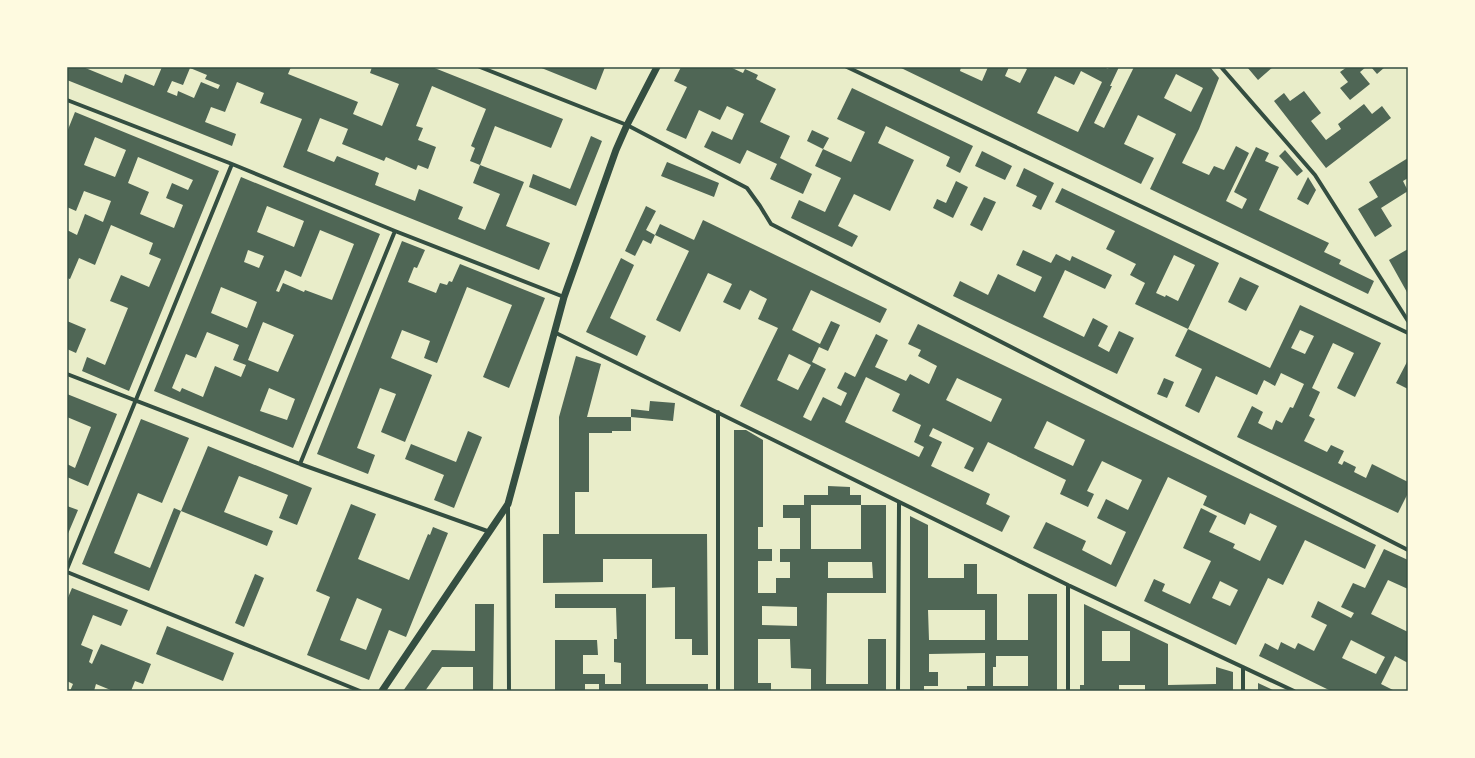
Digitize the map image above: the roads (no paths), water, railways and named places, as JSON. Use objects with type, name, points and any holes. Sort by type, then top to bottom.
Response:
[{"type":"street","points":[[480,67],[627,126],[747,188],[771,224],[1408,550]]},
{"type":"street","points":[[509,691],[508,504],[564,297],[616,150],[657,67]]},
{"type":"street","points":[[847,67],[1408,333]]},
{"type":"street","points":[[1221,67],[1314,174],[1408,321]]},
{"type":"street","points":[[67,100],[232,164],[395,231],[564,297]]},
{"type":"street","points":[[67,568],[232,164]]},
{"type":"street","points":[[300,464],[395,231]]},
{"type":"street","points":[[554,332],[1068,585],[1294,691]]},
{"type":"street","points":[[67,374],[300,464],[490,532]]},
{"type":"street","points":[[718,412],[718,691]]},
{"type":"street","points":[[898,691],[899,502]]},
{"type":"street","points":[[382,691],[508,504]]},
{"type":"street","points":[[67,572],[360,691]]},
{"type":"street","points":[[1068,585],[1068,691]]},
{"type":"street","points":[[1243,667],[1244,691]]}]
